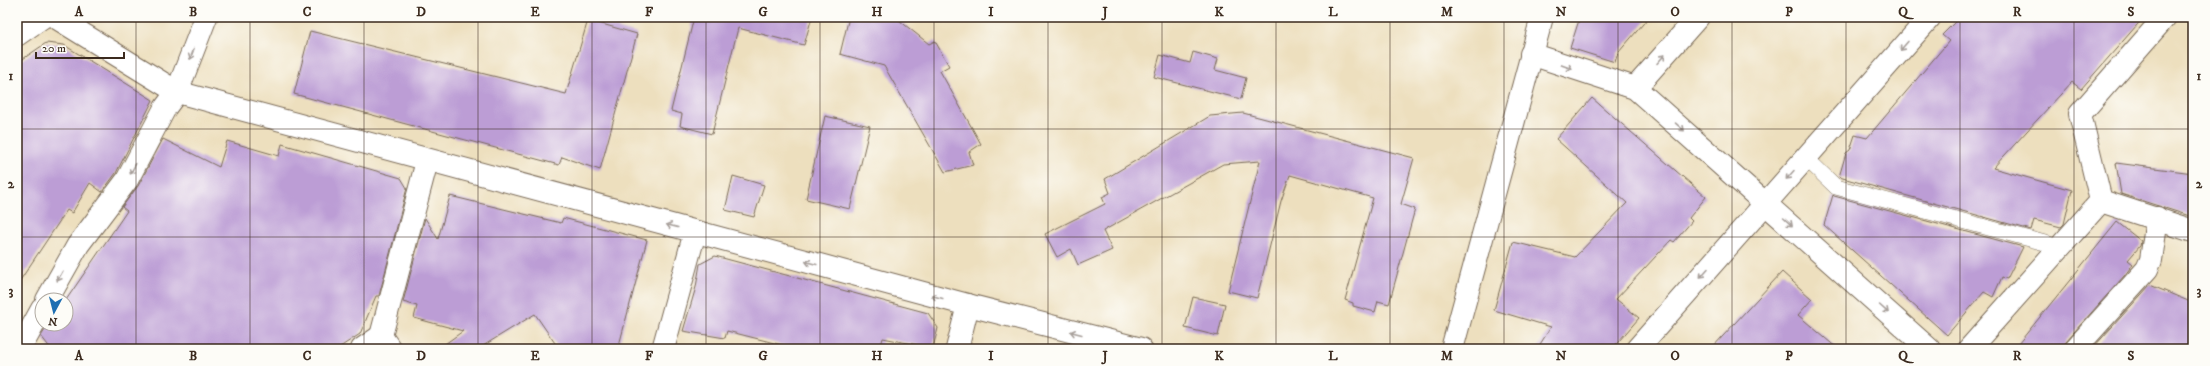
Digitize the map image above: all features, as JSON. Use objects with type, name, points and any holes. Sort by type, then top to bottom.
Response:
[{"type":"street","points":[[17,36],[43,17]]},
{"type":"street","points":[[55,17],[177,92],[427,161],[968,305],[1141,349]]},
{"type":"street","points":[[52,292],[78,245],[127,180],[165,108],[177,92],[206,17]]},
{"type":"street","points":[[1452,349],[1542,17]]},
{"type":"street","points":[[1635,88],[1698,17]]},
{"type":"street","points":[[1637,349],[1930,17]]},
{"type":"street","points":[[2101,201],[2080,114],[2165,17]]},
{"type":"street","points":[[1531,54],[1573,69],[1635,88],[1929,349]]},
{"type":"street","points":[[362,349],[386,342],[427,161]]},
{"type":"street","points":[[2101,201],[2193,231]]},
{"type":"street","points":[[1969,349],[2101,201]]},
{"type":"street","points":[[2076,349],[2147,269],[2151,260],[2157,218]]},
{"type":"street","points":[[663,349],[695,232]]},
{"type":"street","points":[[958,349],[968,305]]},
{"type":"street","points":[[20,349],[34,324]]},
{"type":"lane","points":[[1806,158],[1836,187],[2060,247]]},
{"type":"building","points":[[694,17],[812,17],[804,45],[738,28],[712,134],[680,126],[682,114],[671,111]]},
{"type":"building","points":[[849,17],[895,17],[929,44],[935,41],[949,66],[940,71],[981,144],[969,152],[973,165],[945,172],[884,66],[840,54]]},
{"type":"building","points":[[1580,17],[1649,17],[1618,53],[1615,62],[1570,48]]},
{"type":"building","points":[[1960,17],[2144,17],[2081,89],[2072,82],[1993,168],[2072,190],[2064,224],[2061,227],[2034,220],[2031,230],[1839,177],[1846,153],[1850,150],[1855,135],[1867,138],[1949,41],[1942,35]]},
{"type":"building","points":[[588,20],[637,34],[600,170],[562,157],[559,165],[294,94],[310,31],[566,94]]},
{"type":"building","points":[[46,43],[64,45],[153,100],[116,173],[102,192],[90,183],[72,213],[67,210],[17,285],[17,63]]},
{"type":"building","points":[[1193,52],[1218,59],[1215,70],[1246,78],[1241,99],[1154,77],[1160,55],[1190,63]]},
{"type":"building","points":[[1592,98],[1706,197],[1689,218],[1692,221],[1674,242],[1671,240],[1616,299],[1639,318],[1612,349],[1537,349],[1551,327],[1494,310],[1513,242],[1575,257],[1627,203],[1556,139]]},
{"type":"building","points":[[1243,113],[1414,158],[1401,204],[1415,209],[1389,304],[1378,301],[1375,312],[1353,306],[1353,303],[1345,300],[1373,198],[1290,175],[1281,201],[1257,298],[1228,291],[1260,161],[1223,164],[1103,231],[1112,250],[1078,265],[1071,249],[1057,257],[1045,234],[1105,204],[1102,197],[1110,193],[1105,179],[1210,116]]},
{"type":"building","points":[[825,116],[870,126],[850,209],[806,199]]},
{"type":"building","points":[[163,139],[219,167],[227,141],[279,156],[282,144],[401,178],[407,188],[379,296],[376,296],[360,334],[337,349],[51,349],[41,336],[44,332],[74,332],[74,292],[71,292],[127,211],[122,207],[138,186]]},
{"type":"building","points":[[2116,163],[2193,173],[2193,217],[2121,194]]},
{"type":"building","points":[[733,176],[764,185],[754,217],[725,210]]},
{"type":"building","points":[[1833,195],[2023,247],[2007,279],[2002,277],[1993,297],[1984,292],[1947,335],[1824,225]]},
{"type":"building","points":[[450,196],[561,223],[563,218],[647,240],[618,349],[559,349],[535,314],[478,349],[438,349],[463,331],[414,318],[417,306],[403,302],[425,218],[438,239]]},
{"type":"building","points":[[2117,222],[2141,241],[2140,246],[2128,260],[2133,264],[2125,275],[2066,341],[2063,349],[2014,349]]},
{"type":"building","points":[[715,256],[928,313],[938,328],[933,348],[883,338],[880,349],[798,349],[727,331],[725,338],[683,331],[696,287],[700,264]]},
{"type":"building","points":[[1782,272],[1812,299],[1798,315],[1838,349],[1711,349]]},
{"type":"building","points":[[2150,285],[2193,303],[2193,349],[2092,349]]},
{"type":"building","points":[[1193,297],[1225,304],[1218,336],[1185,328]]}]
